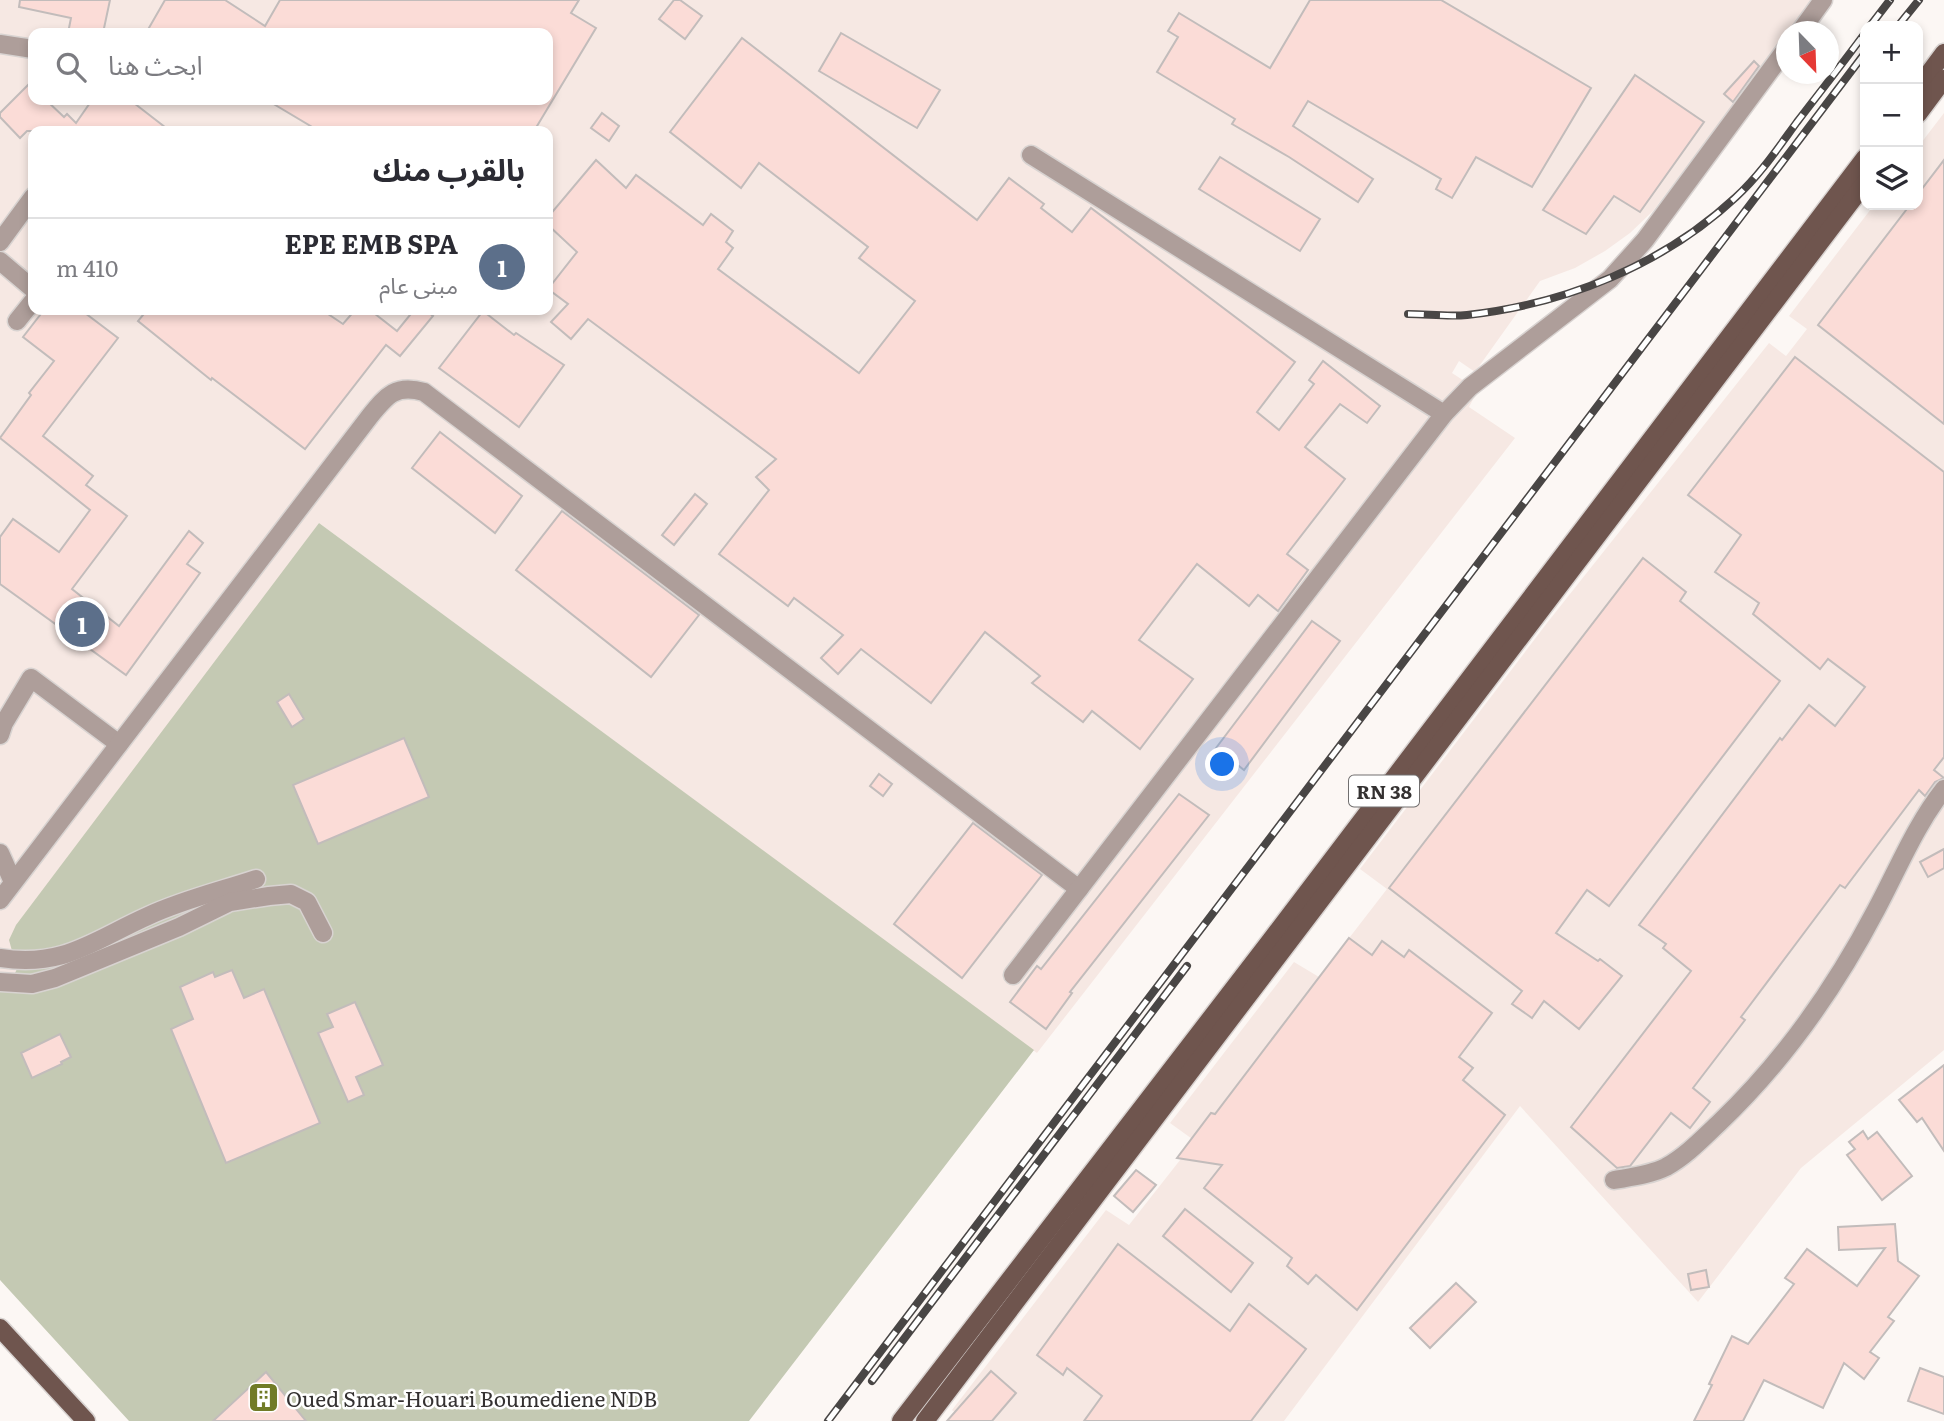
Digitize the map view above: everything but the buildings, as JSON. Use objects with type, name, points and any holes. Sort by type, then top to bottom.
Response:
[{"type":"main road","points":[[1921,84],[1944,53]]},
{"type":"main road","points":[[1923,107],[1944,79]]},
{"type":"main road","name":"RN 38","points":[[925,1421],[980,1332],[1271,940],[1860,165]]},
{"type":"main road","name":"RN 38","points":[[901,1421],[980,1332],[1860,189]]},
{"type":"main road","points":[[0,1328],[86,1421]]},
{"type":"street","points":[[1808,21],[1823,0]]},
{"type":"street","points":[[0,44],[28,48]]},
{"type":"street","points":[[1013,975],[1444,414],[1470,387],[1610,279],[1645,240],[1776,64]]},
{"type":"street","points":[[1031,155],[1444,414]]},
{"type":"street","points":[[0,242],[6,221],[28,201]]},
{"type":"street","points":[[0,261],[28,285]]},
{"type":"street","points":[[17,321],[28,307]]},
{"type":"street","points":[[0,900],[375,409],[395,391],[408,387],[424,392],[1079,889]]},
{"type":"street","points":[[0,735],[4,723],[31,678],[120,744]]},
{"type":"street","points":[[1614,1180],[1664,1168],[1690,1151],[1745,1099],[1798,1035],[1840,972],[1908,845],[1944,789]]},
{"type":"street","points":[[0,853],[13,882]]},
{"type":"street","points":[[0,958],[34,961],[73,953],[149,915],[256,878]]},
{"type":"street","points":[[0,982],[32,984],[55,978],[179,927],[230,902],[269,896],[291,894],[306,902],[323,933]]},
{"type":"street","points":[[65,1398],[81,1421]]},
{"type":"shaded area","points":[[0,0],[1813,0],[1797,21],[1776,21],[1776,48],[1653,211],[1630,233],[1605,251],[1575,268],[1540,281],[1475,372],[1459,361],[1452,373],[1478,390],[1469,407],[1515,438],[1037,1053],[319,523],[11,952],[17,969],[5,992],[0,991]]},
{"type":"shaded area","points":[[1944,113],[1944,1050],[1801,1168],[1698,1302],[1520,1106],[1284,1421],[965,1421],[952,1410],[1106,1210],[1129,1225],[1195,1141],[1170,1123],[1294,962],[1319,977],[1387,889],[1360,869],[1547,623],[1769,343],[1786,356],[1807,329],[1789,316],[1870,210],[1923,210],[1923,140]]},
{"type":"green space","points":[[319,523],[1034,1050],[749,1421],[129,1421],[0,1280],[0,991],[5,992],[17,969],[9,940],[16,925]]},
{"type":"railway","points":[[1874,21],[1890,0]]},
{"type":"railway","points":[[1902,21],[1919,0]]},
{"type":"railway","points":[[1408,314],[1467,315],[1541,301],[1611,277],[1677,243],[1708,221],[1753,180],[1860,40]]},
{"type":"railway","points":[[828,1421],[1860,60]]},
{"type":"railway","points":[[872,1381],[1187,966]]},
{"type":"place","name":"EPE EMB SPA","points":[[82,624]]},
{"type":"place","name":"Oued Smar-Houari Boumediene NDB","points":[[263,1397]]}]
